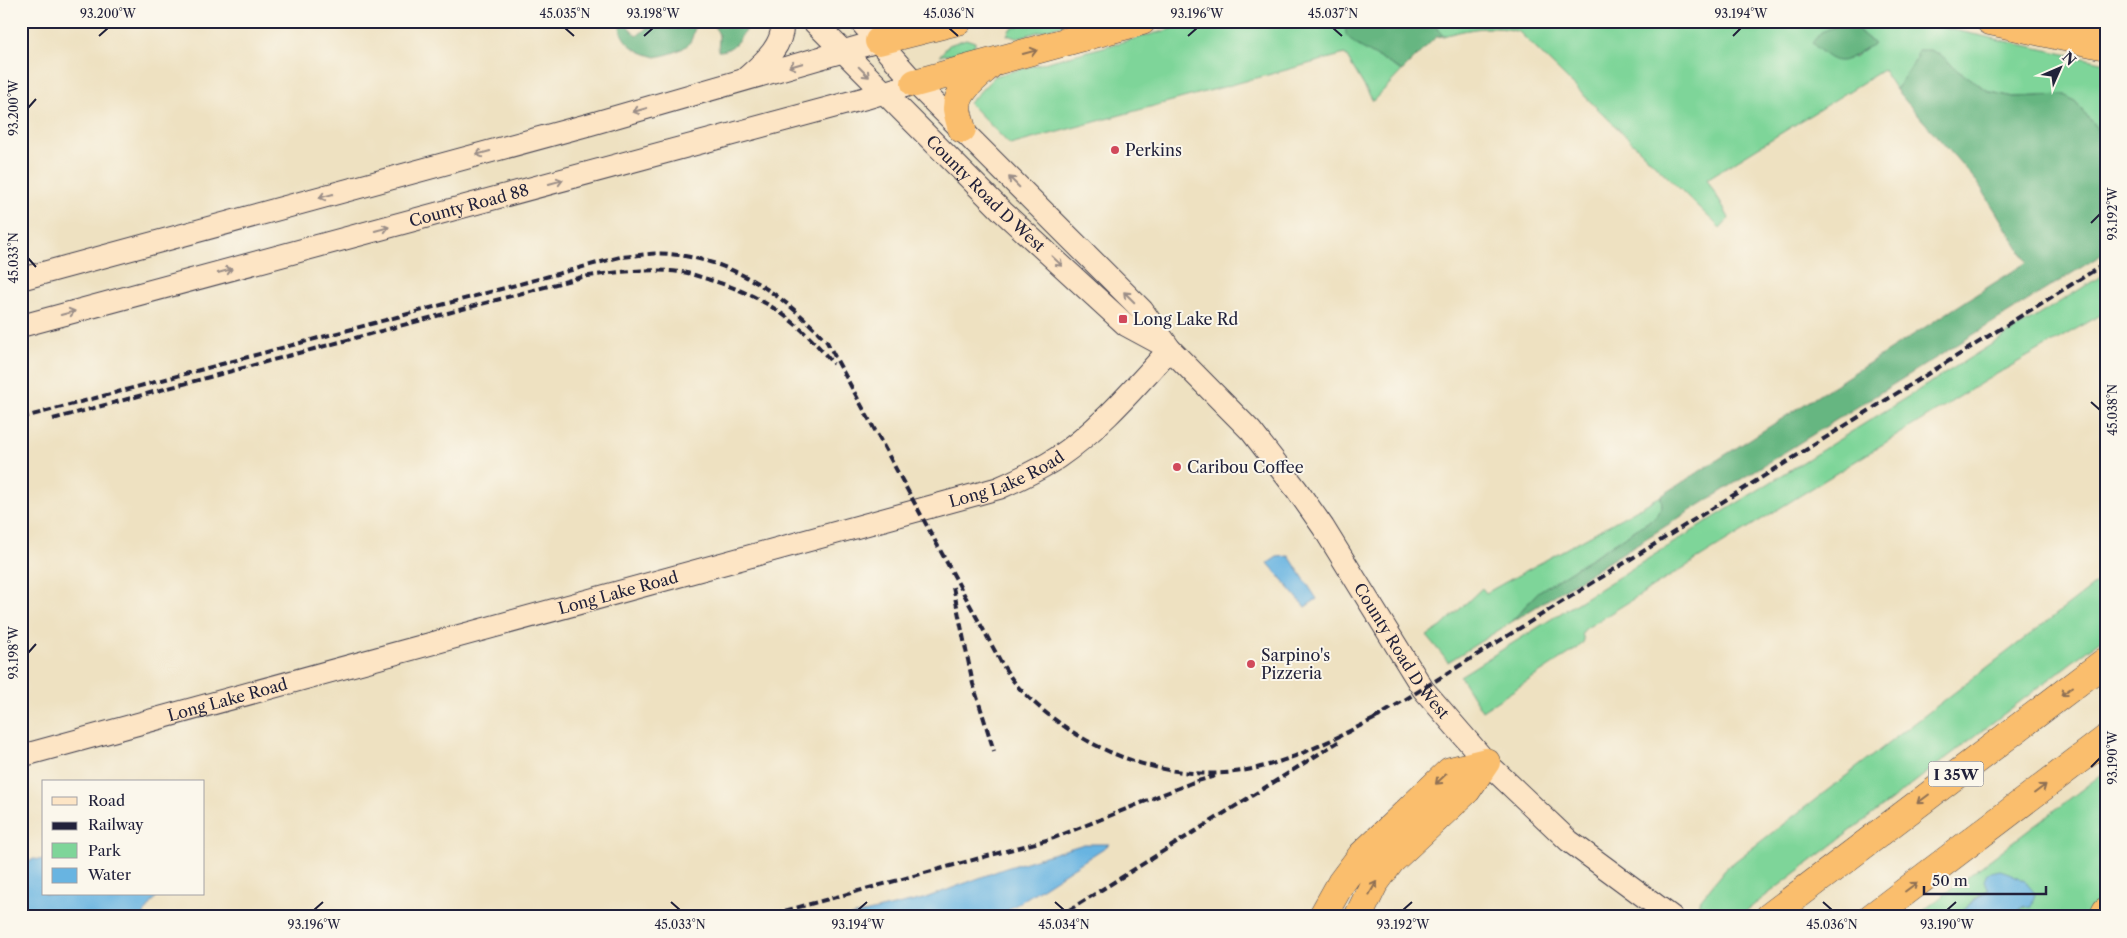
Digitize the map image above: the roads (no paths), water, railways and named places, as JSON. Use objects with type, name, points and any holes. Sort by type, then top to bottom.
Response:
[{"type":"highway","points":[[879,41],[958,21]]},
{"type":"highway","points":[[915,83],[1142,21]]},
{"type":"highway","points":[[1990,21],[2106,46]]},
{"type":"highway","points":[[962,129],[957,107],[966,86],[994,61]]},
{"type":"highway","name":"I 35W","points":[[1769,917],[2106,661]]},
{"type":"highway","points":[[1872,917],[2106,739]]},
{"type":"highway","points":[[1322,917],[1341,882],[1362,855],[1450,771],[1486,762]]},
{"type":"highway","points":[[1358,917],[1374,884],[1391,860],[1466,790],[1486,762]]},
{"type":"highway","points":[[2103,917],[2106,911]]},
{"type":"main road","points":[[741,81],[760,65],[777,45],[782,32],[782,21]]},
{"type":"main road","name":"County Road D West","points":[[813,21],[1003,212],[1126,325],[1170,349]]},
{"type":"main road","name":"County Road D West","points":[[860,21],[915,83],[1142,310],[1170,349],[1251,431],[1297,490],[1327,534],[1423,689],[1486,762],[1569,841],[1668,914]]},
{"type":"main road","points":[[21,279],[741,81],[879,41]]},
{"type":"main road","name":"County Road 88","points":[[21,326],[884,93],[915,83]]},
{"type":"main road","name":"Long Lake Road","points":[[21,756],[999,488],[1032,473],[1058,458],[1086,436],[1170,349]]},
{"type":"water","points":[[1289,556],[1317,599],[1305,607],[1268,563],[1277,557]]},
{"type":"water","points":[[1084,844],[1110,844],[997,917],[847,917],[923,899],[1003,869]]},
{"type":"water","points":[[33,859],[42,860],[42,896],[157,896],[142,917],[21,917],[21,868]]},
{"type":"water","points":[[2000,870],[2020,879],[2032,889],[2035,894],[2031,906],[2022,907],[2014,917],[1954,917],[1989,889],[1984,881],[1987,873]]},
{"type":"railway","points":[[21,418],[620,257],[664,254],[693,258],[736,272],[756,283],[794,309],[827,342],[1002,664],[1022,691],[1046,713],[1072,732],[1130,760],[1161,769],[1193,773],[1225,773],[1273,764],[1320,745],[1380,716]]},
{"type":"railway","points":[[1374,719],[2106,263]]},
{"type":"railway","points":[[53,419],[582,277],[631,271],[656,270],[695,275],[747,293],[793,322],[833,364]]},
{"type":"railway","points":[[953,587],[973,684],[994,751]]},
{"type":"railway","points":[[1058,917],[1338,742]]},
{"type":"railway","points":[[762,917],[1054,838],[1191,783],[1215,776]]},
{"type":"place","name":"Perkins","points":[[1115,150]]},
{"type":"place","name":"Long Lake Rd","points":[[1123,319]]},
{"type":"place","name":"Caribou Coffee","points":[[1177,467]]},
{"type":"place","name":"Sarpino's Pizzeria","points":[[1251,664]]}]
